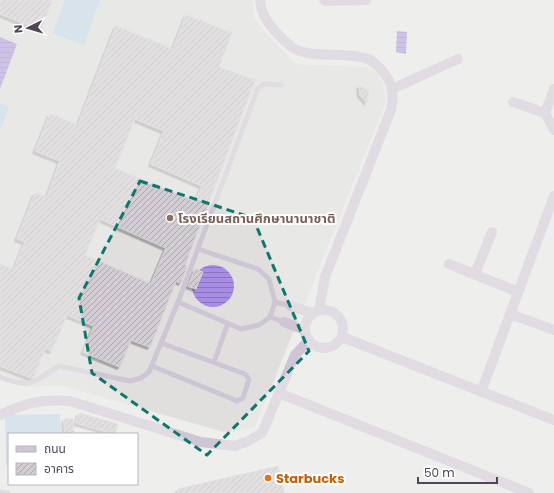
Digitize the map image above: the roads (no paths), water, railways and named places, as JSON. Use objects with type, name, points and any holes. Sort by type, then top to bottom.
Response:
[{"type":"street","points":[[0,415],[22,405],[50,400],[70,402],[201,442],[235,446],[262,433],[295,355],[307,335],[307,320],[316,311],[325,277],[391,110],[393,100],[392,89],[387,76],[378,66],[368,59],[307,52],[294,48],[284,41],[267,21],[261,8],[260,0]]},
{"type":"street","points":[[324,0],[366,0]]},
{"type":"street","points":[[392,89],[458,59]]},
{"type":"street","points":[[545,113],[554,89]]},
{"type":"street","points":[[513,102],[545,113],[554,130]]},
{"type":"street","points":[[481,392],[554,196]]},
{"type":"street","points":[[475,274],[492,232]]},
{"type":"street","points":[[449,264],[518,292]]},
{"type":"street","points":[[284,322],[307,335],[316,346],[326,348],[331,347],[342,337],[344,328],[337,313],[330,310],[316,311],[290,306]]},
{"type":"street","points":[[510,314],[554,330]]},
{"type":"street","points":[[342,337],[554,420]]},
{"type":"street","points":[[279,392],[529,493]]},
{"type":"lane","points":[[0,377],[21,384],[31,383],[59,366],[130,381],[141,378],[149,372],[178,302],[258,88],[265,84],[281,85]]},
{"type":"lane","points":[[178,302],[241,329],[259,325],[270,317],[275,302],[269,279],[258,269],[198,249]]},
{"type":"lane","points":[[275,302],[290,306]]},
{"type":"lane","points":[[270,317],[284,322]]},
{"type":"lane","points":[[214,362],[228,323]]},
{"type":"lane","points":[[152,366],[234,400],[241,400],[243,398],[249,382],[248,376],[245,374],[161,342]]},
{"type":"lane","points":[[0,492],[8,493]]},
{"type":"place","name":"โรงเรียนสถานศึกษานานาชาติ","points":[[170,218]]},
{"type":"place","name":"Starbucks","points":[[268,478]]}]
